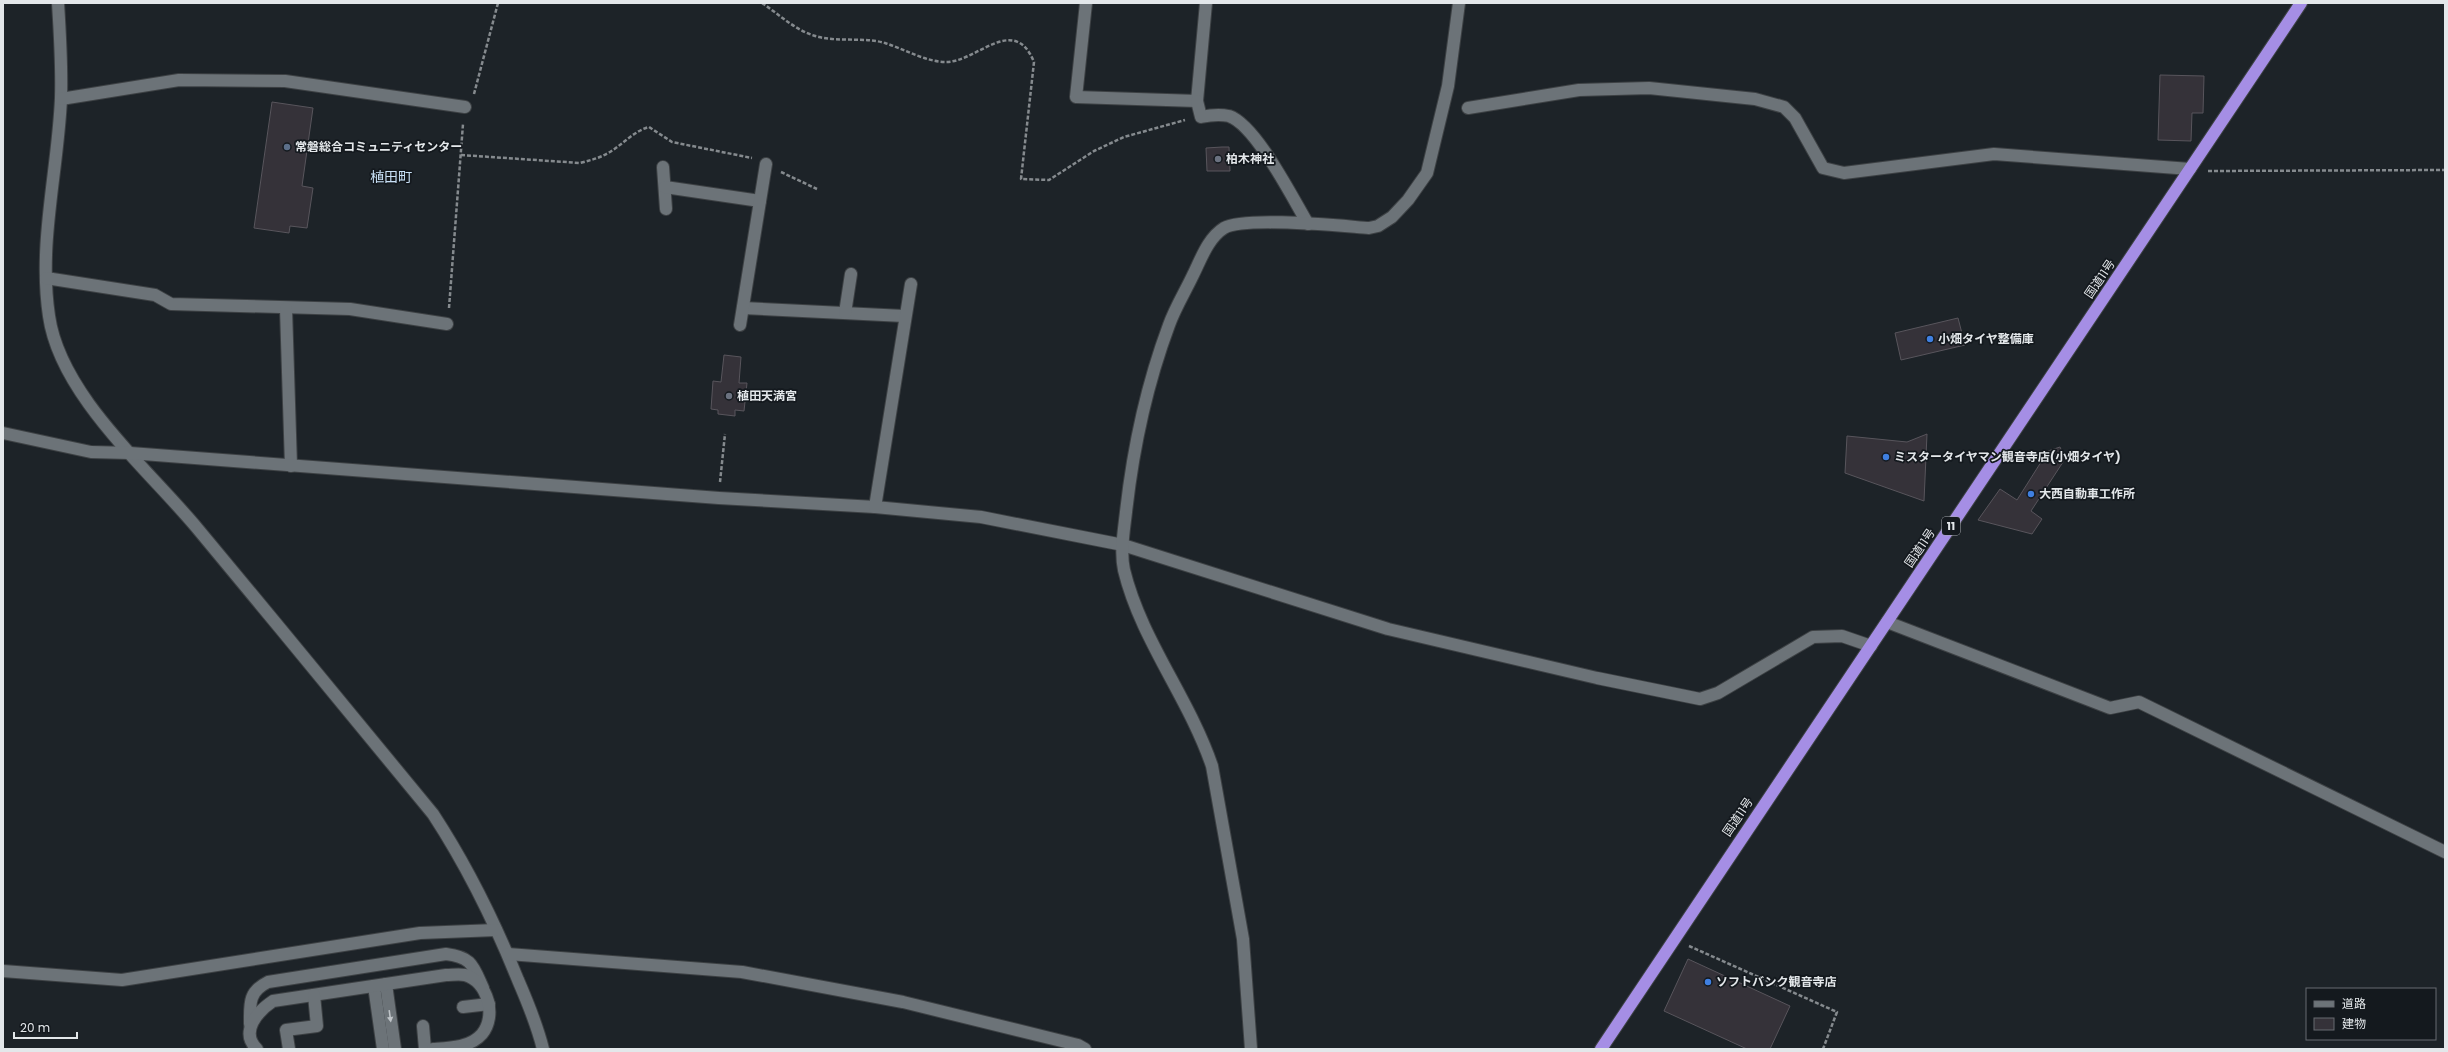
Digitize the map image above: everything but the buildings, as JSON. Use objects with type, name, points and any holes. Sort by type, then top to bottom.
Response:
[{"type":"highway","name":"国道11号","points":[[1601,1049],[1673,939],[1888,622],[2300,3]]},
{"type":"street","points":[[58,3],[61,99],[46,242],[46,278],[49,318],[58,347],[69,372],[87,402],[191,521],[433,814],[458,852],[508,954],[538,1028],[543,1049]]},
{"type":"street","points":[[1086,3],[1076,97],[1197,101]]},
{"type":"street","points":[[1206,3],[1197,101],[1201,117],[1229,116],[1244,126],[1277,171],[1308,224]]},
{"type":"street","points":[[1251,1049],[1244,939],[1212,766],[1205,746],[1161,662],[1132,597],[1123,568],[1123,545],[1130,473],[1151,380],[1169,323],[1207,246],[1216,234],[1226,226],[1280,222],[1369,228],[1378,226],[1392,217],[1408,200],[1427,172],[1448,86],[1459,3]]},
{"type":"street","points":[[61,99],[179,80],[284,82],[465,107]]},
{"type":"street","points":[[1468,108],[1579,90],[1649,88],[1755,99],[1784,107],[1795,118],[1824,168],[1844,173],[1994,154],[2190,169]]},
{"type":"street","points":[[740,325],[766,164]]},
{"type":"street","points":[[663,167],[666,209]]},
{"type":"street","points":[[664,187],[760,201]]},
{"type":"street","points":[[845,313],[850,274]]},
{"type":"street","points":[[46,278],[155,295],[171,304],[286,309],[350,309],[447,324]]},
{"type":"street","points":[[875,507],[904,316],[911,284]]},
{"type":"street","points":[[743,308],[904,316]]},
{"type":"street","points":[[286,309],[291,466]]},
{"type":"street","points":[[3,433],[91,452],[130,453],[719,498],[875,507],[981,517],[1123,545],[1388,629],[1597,678],[1700,699],[1718,693],[1813,637],[1842,636],[1871,646]]},
{"type":"street","points":[[1888,622],[2110,708],[2139,702],[2445,852]]},
{"type":"street","points":[[3,971],[122,980],[420,933],[496,930]]},
{"type":"street","points":[[255,1048],[250,1034],[250,1002],[257,988],[268,982],[446,954],[459,956],[472,963],[489,1003],[489,1016],[482,1034],[467,1044],[453,1048],[433,1049]]},
{"type":"street","points":[[508,954],[742,972],[903,1002],[1078,1045],[1085,1049]]},
{"type":"street","points":[[250,1034],[254,1016],[273,1001],[446,975],[465,975],[480,986],[489,1003]]},
{"type":"street","points":[[380,985],[383,1049]]},
{"type":"street","points":[[380,985],[395,1049]]},
{"type":"street","points":[[289,1049],[286,1030],[317,1026],[314,995]]},
{"type":"street","points":[[463,1007],[489,1003]]},
{"type":"street","points":[[423,1026],[425,1049]]},
{"type":"path","points":[[447,324],[465,107],[473,98],[498,3]]},
{"type":"path","points":[[762,3],[801,31],[819,37],[883,42],[946,62],[958,60],[999,41],[1008,40],[1021,43],[1030,52],[1034,62],[1021,179],[1048,180],[1094,151],[1124,137],[1201,117]]},
{"type":"path","points":[[461,154],[580,163],[597,159],[610,152],[642,129],[649,127],[672,142],[744,156],[766,164],[798,182],[817,189]]},
{"type":"path","points":[[2190,169],[2220,173],[2445,170]]},
{"type":"path","points":[[719,498],[725,434]]},
{"type":"path","points":[[1673,939],[1837,1012],[1823,1049]]},
{"type":"place","name":"常磐総合コミュニティセンター","points":[[287,147]]},
{"type":"place","name":"柏木神社","points":[[1218,159]]},
{"type":"place","name":"小畑タイヤ整備庫","points":[[1930,339]]},
{"type":"place","name":"植田天満宮","points":[[729,396]]},
{"type":"place","name":"ミスタータイヤマン観音寺店(小畑タイヤ)","points":[[1886,457]]},
{"type":"place","name":"大西自動車工作所","points":[[2031,494]]},
{"type":"place","name":"ソフトバンク観音寺店","points":[[1708,982]]},
{"type":"district","name":"植田町","points":[[391,177]]}]
